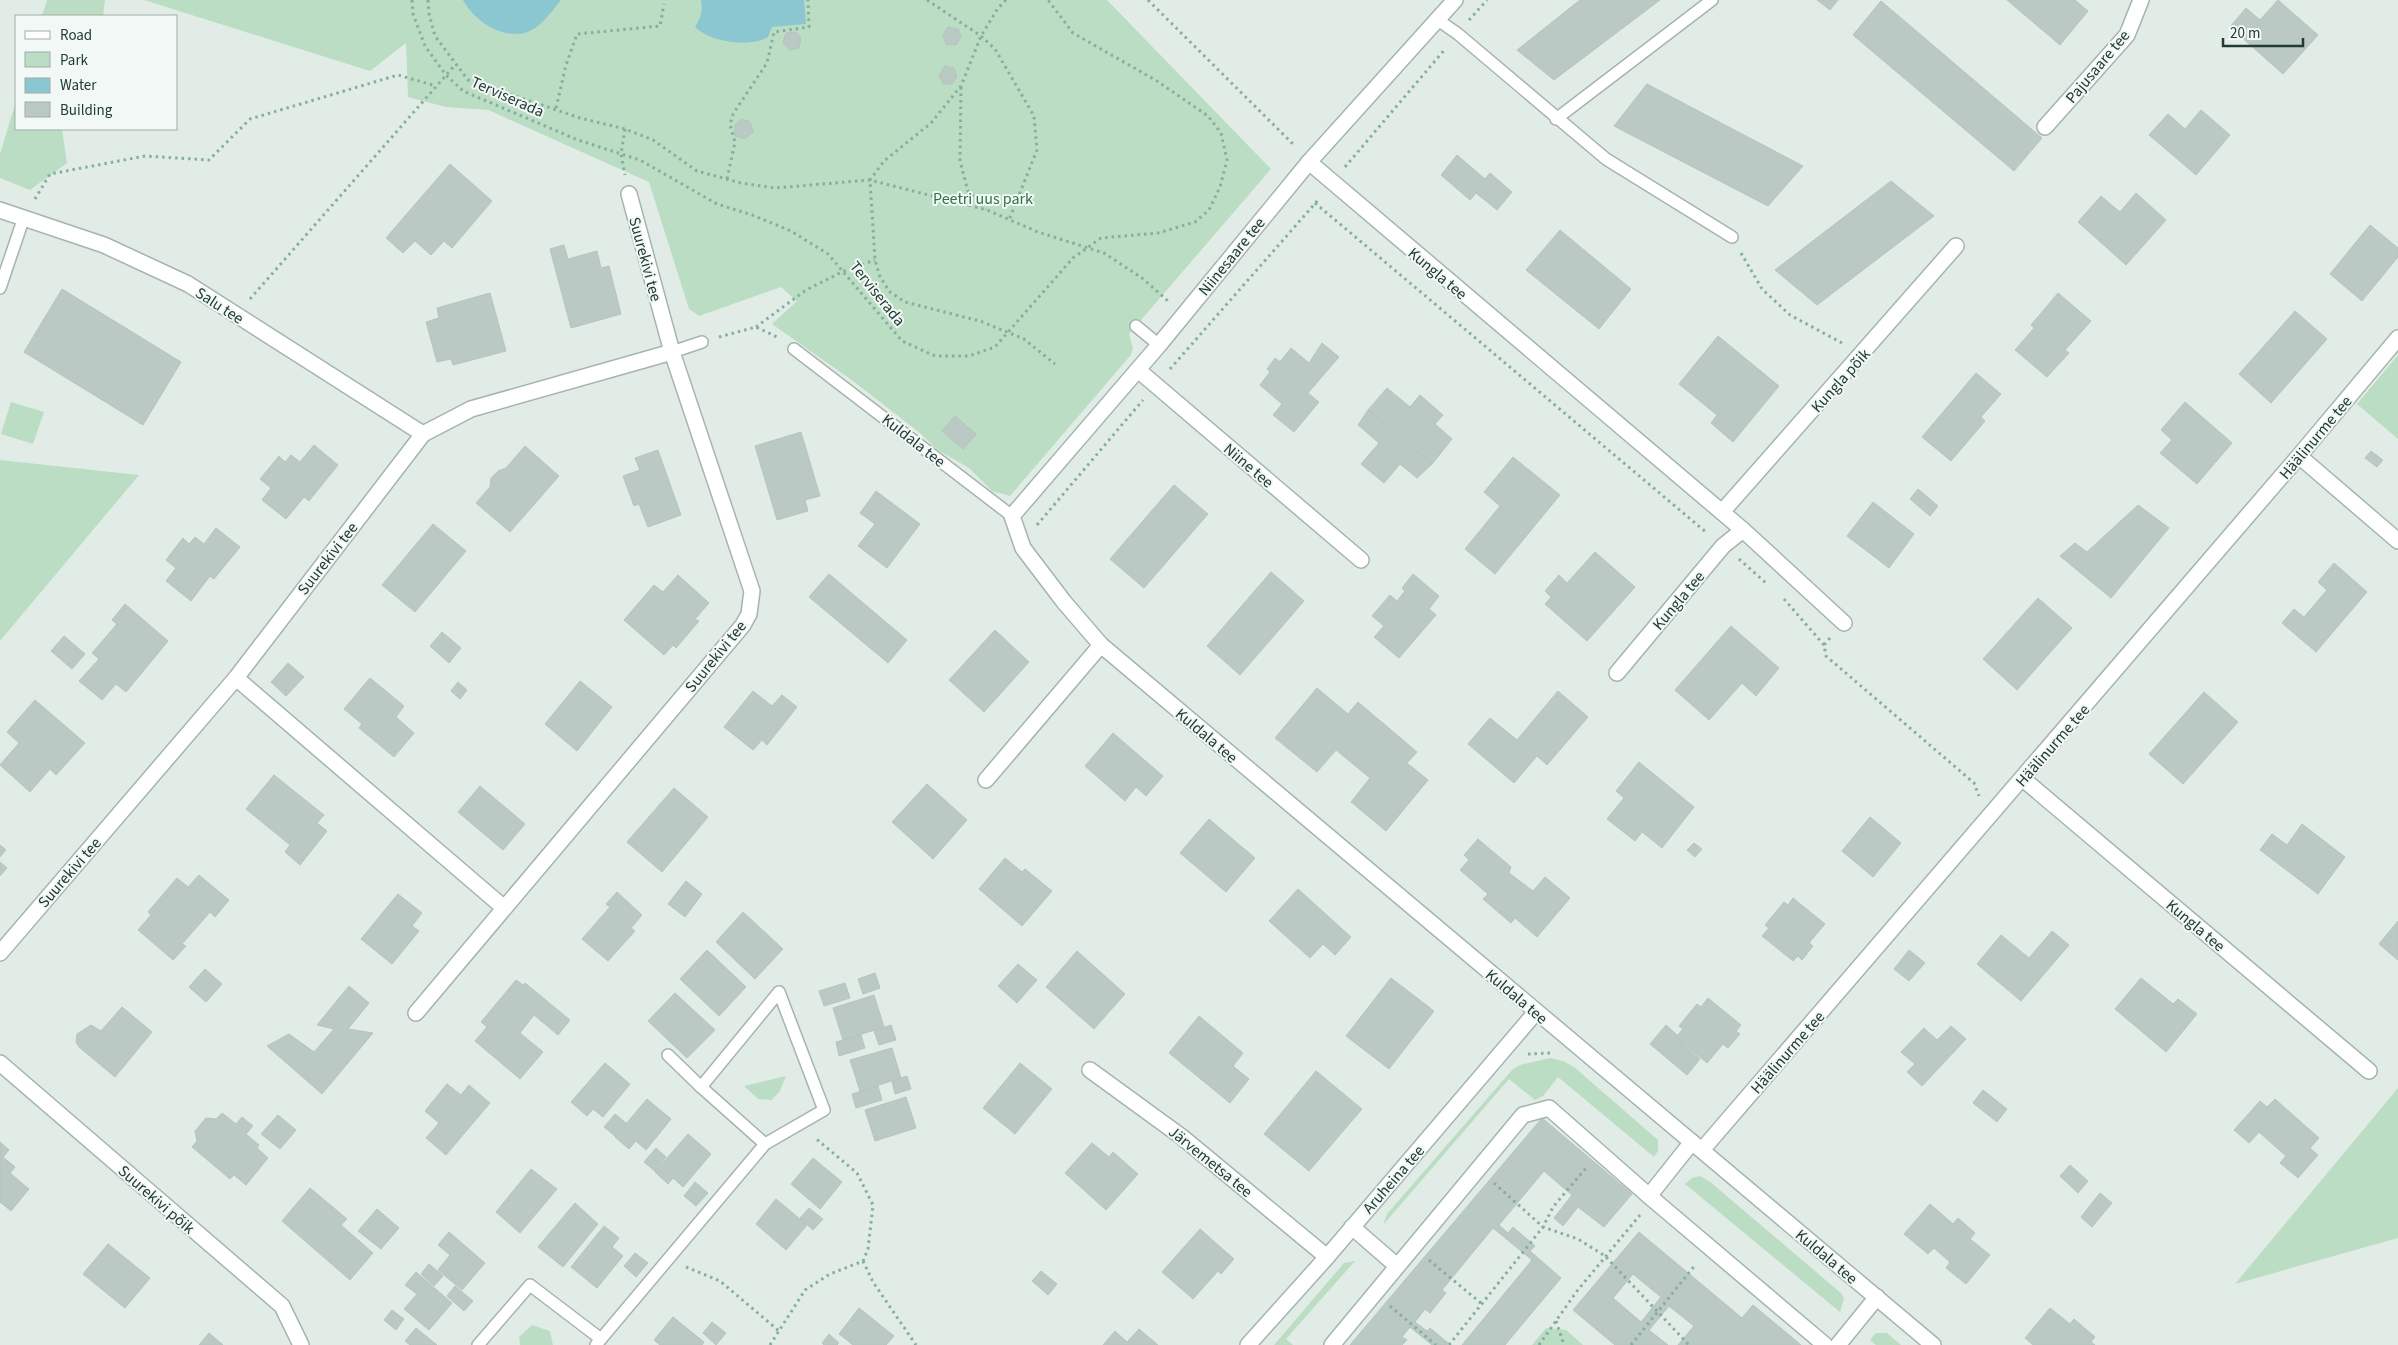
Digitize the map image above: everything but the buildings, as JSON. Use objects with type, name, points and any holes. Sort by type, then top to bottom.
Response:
[{"type":"street","name":"Niinesaare tee","points":[[1012,516],[1138,370],[1309,162],[1455,0]]},
{"type":"street","name":"Pajusaare tee","points":[[2045,127],[2127,35],[2141,0]]},
{"type":"street","name":"Kungla tee","points":[[1309,162],[1743,530],[1844,624]]},
{"type":"street","name":"Suurekivi tee","points":[[416,1013],[503,907],[736,633],[749,614],[752,590],[672,352],[629,194]]},
{"type":"street","name":"Salu tee","points":[[0,210],[125,254],[188,284],[423,434]]},
{"type":"street","name":"Kungla põik","points":[[1722,512],[1863,354],[1956,246]]},
{"type":"street","name":"Häälinurme tee","points":[[1648,1196],[1697,1146],[1988,820],[2398,338]]},
{"type":"street","name":"Suurekivi tee","points":[[0,953],[236,678],[423,434],[471,408],[672,352]]},
{"type":"street","name":"Niine tee","points":[[1138,370],[1360,560]]},
{"type":"street","points":[[2299,456],[2398,542]]},
{"type":"street","name":"Kuldala tee","points":[[1012,516],[1023,548],[1064,602],[1101,645],[1933,1345]]},
{"type":"street","name":"Kungla tee","points":[[1617,673],[1724,546],[1743,530]]},
{"type":"street","points":[[986,780],[1101,645]]},
{"type":"street","points":[[236,678],[503,907]]},
{"type":"street","name":"Kungla tee","points":[[2023,779],[2369,1071]]},
{"type":"street","name":"Aruheina tee","points":[[1248,1345],[1327,1257],[1536,1012]]},
{"type":"street","name":"Suurekivi põik","points":[[0,1063],[282,1306],[301,1345]]},
{"type":"street","name":"Järvemetsa tee","points":[[1090,1070],[1182,1137],[1327,1257]]},
{"type":"street","points":[[1332,1345],[1523,1115],[1549,1108],[1648,1196],[1825,1345]]},
{"type":"street","points":[[1352,1227],[1397,1266]]},
{"type":"street","points":[[1838,1345],[1877,1297]]},
{"type":"lane","points":[[1556,119],[1712,0]]},
{"type":"lane","points":[[1438,20],[1458,34],[1556,119],[1606,159],[1732,237]]},
{"type":"lane","points":[[0,288],[24,217]]},
{"type":"lane","points":[[1136,326],[1158,345]]},
{"type":"lane","points":[[672,352],[702,342]]},
{"type":"lane","name":"Kuldala tee","points":[[794,349],[1012,516]]},
{"type":"lane","points":[[478,1345],[530,1285],[599,1342],[765,1144],[824,1110],[778,992],[701,1087]]},
{"type":"lane","points":[[668,1055],[765,1144]]},
{"type":"path","name":"Terviserada","points":[[412,0],[413,14],[425,46],[446,75],[462,91],[578,140],[640,160],[717,204],[752,214],[791,231],[828,254],[902,341],[935,356],[969,356],[995,347],[1073,258],[1101,238],[1158,233],[1195,222],[1209,210],[1220,187],[1227,160],[1221,133],[1208,116],[1157,81],[1074,33],[1048,0]]},
{"type":"path","points":[[428,0],[429,14],[435,36],[468,80],[556,108],[580,118],[625,128],[653,140],[697,171],[726,179],[775,188],[870,180],[987,210],[1104,253],[1142,278],[1202,332]]},
{"type":"path","points":[[726,179],[734,142],[730,125],[733,114],[767,63],[774,32],[809,27],[808,0]]},
{"type":"path","points":[[927,0],[981,36],[995,50],[1034,116],[1037,150],[1010,220]]},
{"type":"path","points":[[1006,0],[998,8],[981,36],[962,86],[931,123],[884,161],[870,180],[874,260],[880,277],[890,292],[905,302],[980,321],[1024,340],[1055,364]]},
{"type":"path","points":[[1148,0],[1309,162]]},
{"type":"path","points":[[1036,535],[1036,526],[1155,386],[1316,203],[1486,0]]},
{"type":"path","points":[[556,108],[566,65],[577,34],[660,26],[664,4]]},
{"type":"path","points":[[236,315],[455,65]]},
{"type":"path","points":[[24,217],[50,174],[145,156],[209,160],[250,120],[398,75],[436,86]]},
{"type":"path","points":[[962,86],[960,161],[968,191],[987,210]]},
{"type":"path","points":[[625,128],[621,154],[629,194]]},
{"type":"path","points":[[1316,203],[1767,584]]},
{"type":"path","points":[[1732,237],[1762,289],[1790,315],[1863,354]]},
{"type":"path","points":[[702,342],[756,328],[806,290],[844,271],[874,260]]},
{"type":"path","points":[[756,328],[774,333],[794,349]]},
{"type":"path","points":[[1781,596],[1824,645],[1826,656],[1974,783],[1988,820]]},
{"type":"path","points":[[1824,645],[1844,624]]},
{"type":"path","points":[[1520,1059],[1528,1054],[1557,1054]]},
{"type":"path","points":[[770,1345],[805,1290],[830,1274],[863,1261],[868,1249],[873,1205],[857,1173],[818,1142],[803,1122]]},
{"type":"path","points":[[1449,1345],[1542,1227],[1553,1206],[1599,1152]]},
{"type":"path","points":[[1479,1168],[1542,1227],[1578,1239],[1605,1256],[1689,1345]]},
{"type":"path","points":[[1539,1345],[1605,1256],[1641,1213],[1648,1196]]},
{"type":"path","points":[[1414,1247],[1482,1304]]},
{"type":"path","points":[[1631,1345],[1710,1248]]},
{"type":"path","points":[[667,1261],[720,1281],[779,1331]]},
{"type":"path","points":[[863,1261],[888,1306],[916,1345]]},
{"type":"path","points":[[1374,1293],[1436,1345]]},
{"type":"path","points":[[1556,1321],[1564,1345]]},
{"type":"green space","points":[[47,0],[105,0],[103,15],[42,15]]},
{"type":"green space","name":"Peetri uus park","points":[[144,0],[1107,0],[1271,169],[1129,334],[1133,349],[1130,356],[1010,496],[992,491],[969,468],[936,449],[920,433],[853,381],[772,324],[797,301],[781,287],[699,316],[689,309],[649,182],[488,110],[446,107],[408,97],[406,43],[370,71]]},
{"type":"green space","points":[[15,104],[15,130],[62,130],[67,163],[30,190],[0,178],[0,154]]},
{"type":"green space","points":[[2398,355],[2398,439],[2357,404]]},
{"type":"green space","points":[[11,402],[44,412],[33,444],[1,434]]},
{"type":"green space","points":[[0,460],[139,475],[0,641]]},
{"type":"green space","points":[[1550,1058],[1563,1061],[1574,1067],[1658,1140],[1658,1151],[1654,1157],[1558,1077],[1543,1096],[1535,1100],[1509,1079],[1383,1225],[1387,1214],[1512,1070],[1520,1065]]},
{"type":"green space","points":[[786,1076],[780,1091],[772,1100],[758,1099],[744,1086]]},
{"type":"green space","points":[[2398,1088],[2398,1238],[2235,1284]]},
{"type":"green space","points":[[1700,1176],[1709,1181],[1842,1294],[1844,1299],[1840,1312],[1685,1184],[1692,1178]]},
{"type":"green space","points":[[1355,1261],[1286,1339],[1293,1345],[1274,1345],[1344,1263]]},
{"type":"green space","points":[[532,1325],[550,1331],[553,1345],[520,1345],[519,1337]]},
{"type":"green space","points":[[1546,1328],[1566,1330],[1583,1345],[1532,1345]]},
{"type":"green space","points":[[1876,1333],[1887,1333],[1901,1345],[1876,1345],[1870,1340]]},
{"type":"water","points":[[463,0],[561,0],[545,20],[535,28],[524,33],[515,34],[505,33],[488,26],[474,14]]},
{"type":"water","points":[[701,0],[804,0],[806,24],[772,27],[768,37],[751,42],[741,43],[720,40],[695,27],[701,14]]}]
